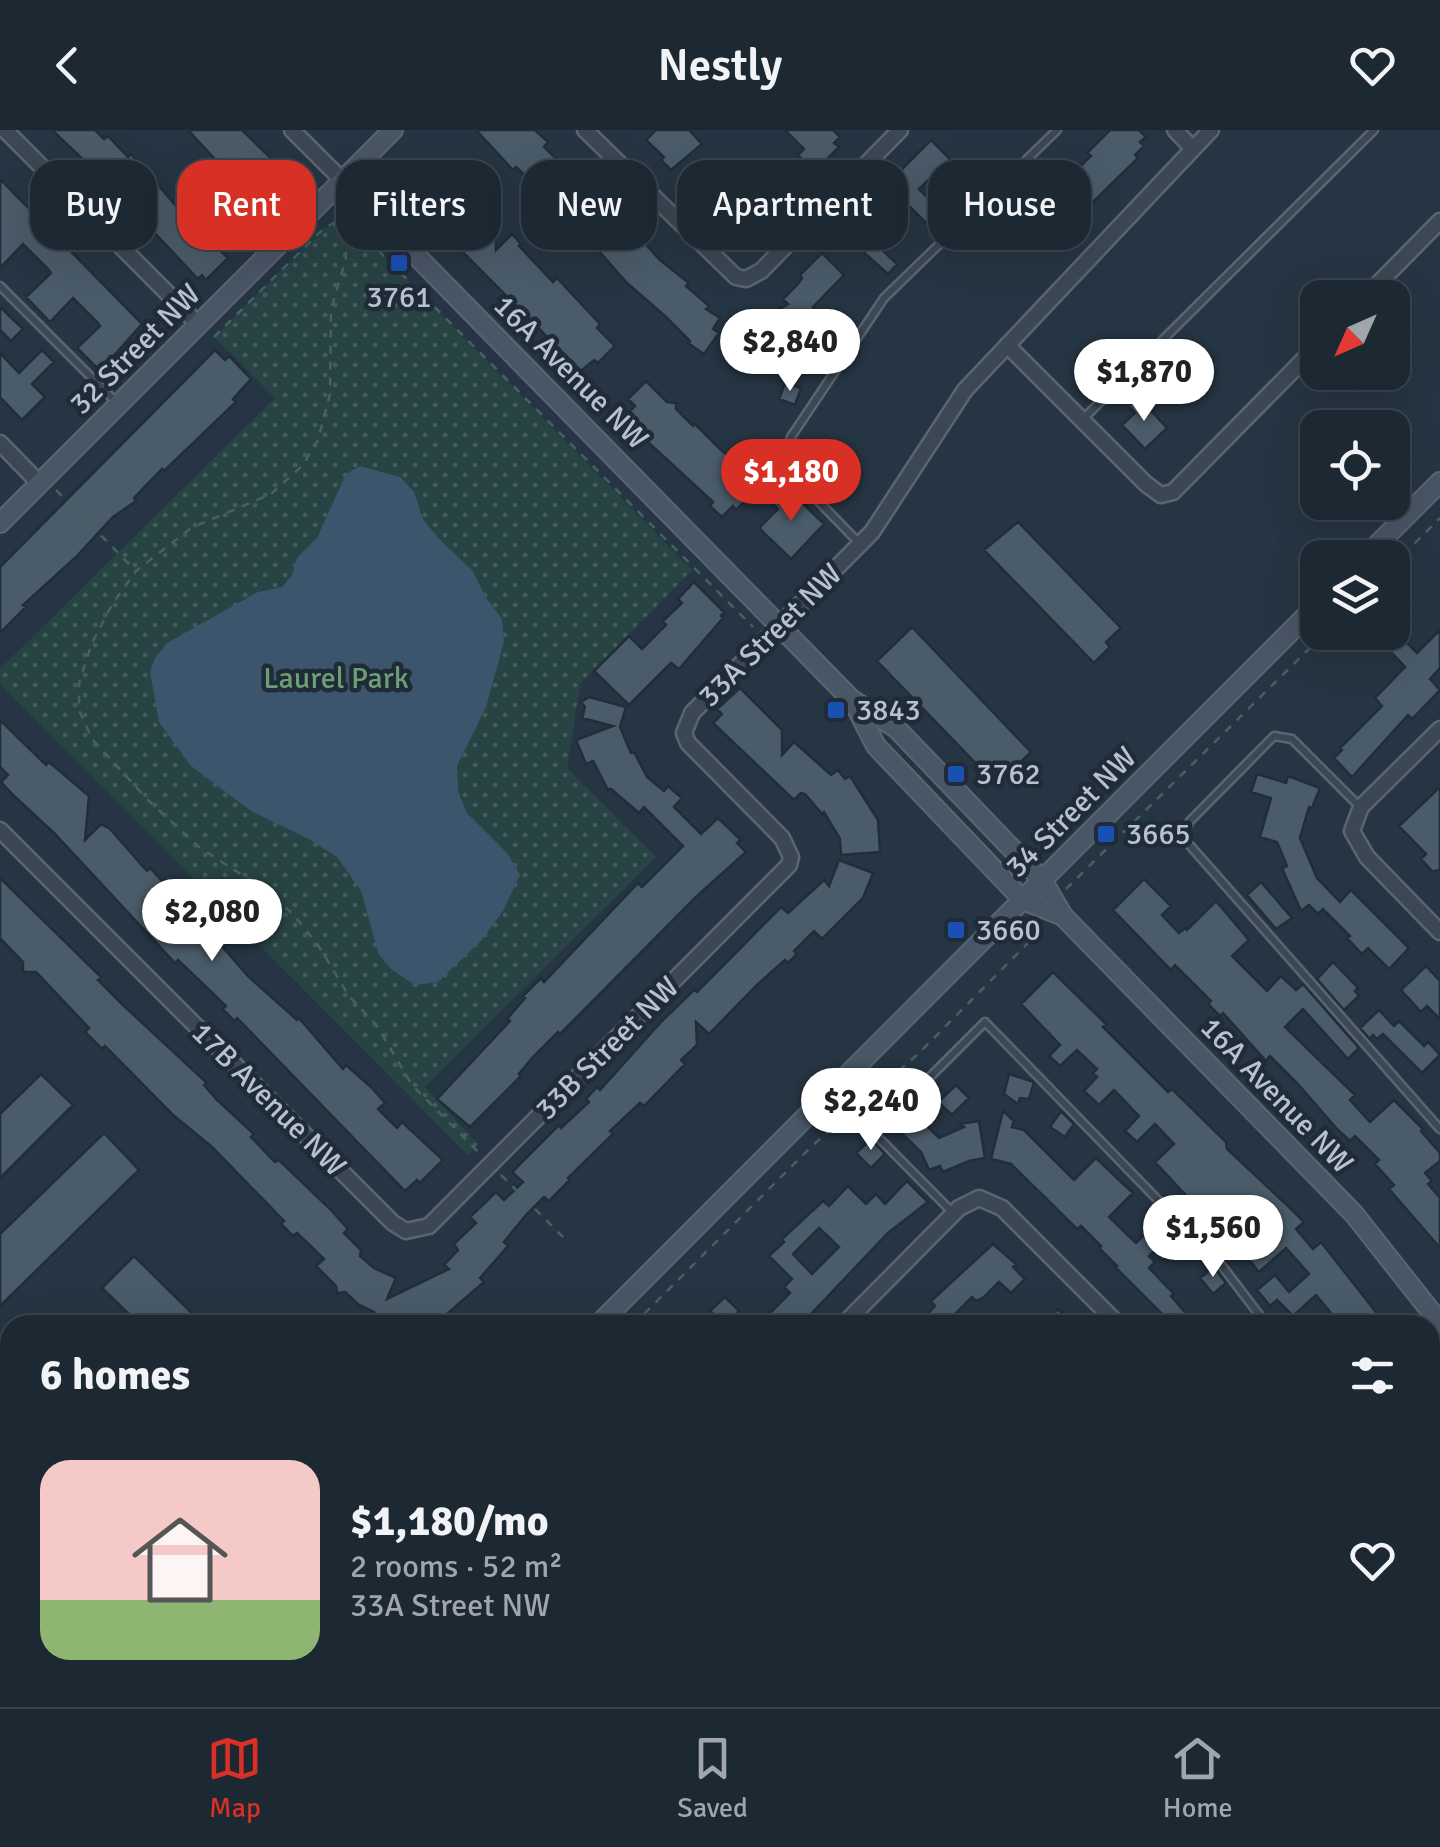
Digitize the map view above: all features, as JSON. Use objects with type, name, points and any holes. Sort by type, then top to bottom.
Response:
[{"type":"street","points":[[5,130],[198,324]]},
{"type":"street","name":"16A Avenue NW","points":[[292,130],[336,174]]},
{"type":"street","name":"32 Street NW","points":[[364,160],[393,130]]},
{"type":"street","points":[[585,130],[736,277],[746,279],[761,271],[896,132]]},
{"type":"street","points":[[1175,130],[1193,149]]},
{"type":"street","name":"33A Street NW","points":[[791,856],[782,838],[694,752],[684,733],[692,713],[861,544],[898,497],[965,390],[1211,130]]},
{"type":"street","name":"32 Street NW","points":[[0,523],[336,188]]},
{"type":"street","points":[[1382,280],[1440,221]]},
{"type":"street","name":"16A Avenue NW","points":[[411,250],[852,699],[896,728],[1042,880],[1063,916],[1354,1214],[1434,1315]]},
{"type":"street","points":[[1007,345],[1146,484],[1162,495],[1173,492],[1300,363]]},
{"type":"street","points":[[0,442],[42,481]]},
{"type":"street","points":[[1382,540],[1440,482]]},
{"type":"street","name":"34 Street NW","points":[[606,1315],[1300,622]]},
{"type":"street","name":"16A Avenue NW","points":[[852,699],[876,746],[1022,900],[1063,916]]},
{"type":"street","points":[[1440,728],[1360,808],[1352,832],[1367,857],[1440,932]]},
{"type":"street","name":"17B Avenue NW","points":[[0,830],[393,1223],[415,1231]]},
{"type":"street","name":"33B Street NW","points":[[415,1231],[429,1226],[783,874],[791,856]]},
{"type":"street","points":[[853,1315],[954,1214],[978,1198],[1002,1208],[1109,1315]]},
{"type":"lane","points":[[861,544],[792,474],[786,456],[791,437],[884,298],[1057,130]]},
{"type":"lane","points":[[1083,419],[1374,130]]},
{"type":"lane","points":[[0,286],[118,404]]},
{"type":"lane","points":[[1360,808],[1292,738],[1280,734],[1269,740],[1190,821],[1185,830],[1186,842],[1440,1128]]},
{"type":"lane","points":[[954,1214],[874,1133],[985,1022],[1222,1266],[1259,1315]]},
{"type":"path","points":[[214,337],[323,229],[336,221]]},
{"type":"path","points":[[345,250],[346,260],[330,309],[330,394],[323,428],[310,454],[294,475],[271,494],[191,528],[136,571],[113,603],[86,659],[78,696],[84,726],[119,771],[199,847],[272,894],[292,913],[350,996],[377,1026],[412,1085],[482,1156]]},
{"type":"path","points":[[378,250],[765,638]]},
{"type":"path","points":[[42,481],[136,571]]},
{"type":"path","points":[[1410,548],[1440,518]]},
{"type":"path","points":[[1069,885],[1074,885],[1308,650]]},
{"type":"path","points":[[643,1315],[813,1145],[916,1055],[1036,933]]},
{"type":"path","points":[[500,1174],[567,1242]]},
{"type":"green space","name":"Laurel Park","points":[[336,221],[336,250],[378,250],[692,570],[580,684],[567,768],[656,857],[425,1087],[478,1144],[468,1155],[0,684],[0,669],[275,398],[214,337],[302,250],[316,250],[316,236]]},
{"type":"water","points":[[360,466],[400,477],[414,492],[423,519],[472,570],[502,619],[504,642],[486,707],[457,766],[458,791],[467,813],[508,854],[520,875],[503,911],[480,942],[438,982],[415,985],[392,970],[379,955],[361,891],[337,857],[251,811],[191,766],[159,722],[150,672],[167,643],[258,592],[282,587],[292,575],[297,558],[317,538],[346,474]]},
{"type":"building","points":[[52,130],[95,130],[136,160],[84,160]]},
{"type":"building","points":[[188,130],[242,130],[273,160],[216,160]]},
{"type":"building","points":[[476,130],[535,130],[548,142],[544,147],[557,160],[521,160],[521,172],[516,167],[513,170]]},
{"type":"building","points":[[656,130],[689,130],[702,144],[683,160],[677,160],[671,170],[646,140]]},
{"type":"building","points":[[785,130],[833,130],[840,137],[834,143],[839,147],[826,160],[803,160],[798,155],[804,149]]},
{"type":"building","points":[[1110,130],[1139,130],[1146,137],[1135,155],[1138,158],[1091,204],[1091,160],[1087,160],[1091,156],[1087,153]]},
{"type":"building","points":[[931,140],[950,159],[928,160],[928,180],[919,189],[928,198],[928,225],[908,205],[908,163]]},
{"type":"building","points":[[0,179],[30,210],[30,250],[70,250],[142,324],[100,371],[77,348],[100,326],[73,298],[50,322],[26,297],[51,273],[49,270],[23,244],[0,268]]},
{"type":"building","points":[[157,184],[177,207],[177,250],[220,250],[228,258],[206,280],[202,275],[198,279],[157,236]]},
{"type":"building","points":[[512,234],[521,250],[553,282],[557,278],[615,346],[598,363],[594,360],[581,371],[461,250],[501,250]]},
{"type":"building","points":[[598,250],[651,250],[689,283],[686,286],[709,306],[706,309],[720,318],[713,329],[719,333],[704,354],[688,343],[665,316],[627,283]]},
{"type":"building","points":[[861,250],[882,250],[897,264],[888,274]]},
{"type":"building","points":[[822,253],[844,275],[813,307],[840,335],[829,347],[811,329],[777,350],[753,354],[747,321],[766,317],[788,304],[783,299]]},
{"type":"building","points":[[0,307],[23,329],[11,341],[0,330]]},
{"type":"building","points":[[42,350],[54,362],[32,384],[45,397],[22,420],[0,397],[0,353],[19,373]]},
{"type":"building","points":[[215,350],[225,360],[229,356],[251,379],[233,399],[236,402],[23,605],[26,607],[0,633],[0,567]]},
{"type":"building","points":[[646,381],[667,402],[676,403],[676,409],[722,451],[729,456],[732,453],[742,462],[735,469],[754,492],[736,510],[733,506],[722,517],[710,506],[713,502],[637,432],[640,428],[626,415],[635,406],[628,399]]},
{"type":"building","points":[[785,383],[801,388],[795,405],[779,399]]},
{"type":"building","points":[[1138,397],[1167,428],[1145,449],[1122,425],[1135,413],[1128,406]]},
{"type":"building","points":[[786,487],[824,524],[791,559],[759,528],[778,509],[771,502]]},
{"type":"building","points":[[1018,522],[1121,628],[1106,642],[1110,647],[1094,663],[984,550]]},
{"type":"building","points":[[694,582],[724,612],[723,618],[679,669],[671,663],[629,705],[594,671],[629,636],[642,649],[666,625],[663,621],[682,603],[678,599]]},
{"type":"building","points":[[912,627],[1031,752],[1002,780],[992,769],[986,774],[877,661]]},
{"type":"building","points":[[1440,630],[1440,668],[1430,679],[1440,690],[1412,719],[1408,715],[1352,777],[1334,758],[1382,706],[1375,698],[1405,667],[1391,652],[1410,650],[1410,646],[1417,653]]},
{"type":"building","points":[[740,688],[782,730],[782,755],[794,742],[831,775],[838,770],[845,779],[850,776],[878,820],[880,852],[841,855],[840,839],[824,812],[805,794],[794,800],[713,723],[722,714],[717,709]]},
{"type":"building","points":[[589,697],[626,707],[620,727],[647,777],[664,791],[668,786],[682,798],[674,807],[701,834],[718,818],[741,840],[737,843],[746,852],[558,1032],[470,1127],[437,1099],[510,1021],[507,1019],[523,996],[541,978],[544,982],[638,883],[642,887],[683,846],[644,807],[639,813],[608,790],[593,761],[586,764],[576,740],[613,726],[582,718],[585,707],[581,702]]},
{"type":"building","points":[[0,720],[46,765],[48,762],[55,767],[89,796],[85,840],[101,824],[110,829],[147,871],[150,868],[164,883],[164,890],[184,910],[195,919],[198,915],[249,977],[299,1018],[343,1069],[346,1065],[372,1088],[385,1103],[378,1109],[397,1128],[402,1122],[443,1160],[420,1183],[417,1180],[405,1191],[237,1018],[234,1021],[223,1009],[226,1006],[178,960],[175,963],[1,782],[8,775],[0,767]]},
{"type":"building","points":[[1257,774],[1286,783],[1288,776],[1320,788],[1312,808],[1309,807],[1300,838],[1317,878],[1340,902],[1351,890],[1409,948],[1389,969],[1368,948],[1362,954],[1323,909],[1318,914],[1309,905],[1301,911],[1282,868],[1287,866],[1277,842],[1260,837],[1271,798],[1251,792]]},
{"type":"building","points":[[1440,787],[1440,869],[1433,872],[1421,859],[1426,854],[1399,826]]},
{"type":"building","points":[[839,860],[873,873],[863,898],[822,939],[814,931],[788,963],[785,960],[758,984],[709,1034],[696,1022],[697,1045],[681,1060],[685,1064],[644,1106],[640,1103],[610,1131],[613,1134],[549,1201],[544,1197],[526,1215],[504,1242],[508,1246],[480,1278],[484,1282],[447,1315],[375,1315],[345,1292],[337,1293],[336,1286],[316,1266],[324,1259],[297,1233],[293,1236],[281,1224],[284,1221],[212,1147],[173,1115],[105,1046],[102,1049],[85,1032],[89,1028],[36,972],[23,972],[23,962],[0,938],[0,878],[101,977],[98,980],[123,1005],[207,1083],[204,1085],[254,1134],[251,1137],[275,1162],[279,1160],[329,1208],[348,1229],[344,1233],[361,1250],[360,1256],[396,1278],[387,1299],[449,1269],[444,1265],[458,1250],[454,1244],[476,1223],[470,1217],[496,1192],[504,1200],[523,1182],[512,1172],[559,1125],[561,1128],[589,1102],[586,1099],[597,1087],[600,1090],[661,1022],[694,990],[697,992],[781,907],[788,913],[824,880],[829,886]]},
{"type":"building","points":[[1144,879],[1171,906],[1162,915],[1179,933],[1216,901],[1249,940],[1232,956],[1267,991],[1281,976],[1296,990],[1303,984],[1359,1048],[1348,1059],[1303,1009],[1285,1027],[1355,1095],[1350,1100],[1370,1122],[1394,1100],[1440,1153],[1440,1161],[1425,1173],[1432,1181],[1428,1184],[1440,1198],[1440,1248],[1389,1189],[1394,1185],[1375,1164],[1379,1160],[1355,1136],[1350,1141],[1337,1129],[1270,1056],[1266,1061],[1175,965],[1171,970],[1113,910]]},
{"type":"building","points":[[1261,882],[1292,918],[1276,929],[1247,895]]},
{"type":"building","points":[[1333,962],[1358,988],[1355,991],[1359,996],[1344,1010],[1317,979]]},
{"type":"building","points":[[1426,966],[1440,981],[1440,1019],[1427,1006],[1421,1012],[1401,990]]},
{"type":"building","points":[[1053,972],[1168,1092],[1172,1089],[1226,1142],[1227,1149],[1304,1222],[1296,1229],[1313,1249],[1321,1242],[1378,1315],[1333,1315],[1316,1295],[1294,1315],[1277,1300],[1270,1306],[1257,1290],[1275,1275],[1289,1292],[1309,1274],[1286,1248],[1259,1272],[1246,1256],[1268,1237],[1233,1198],[1229,1202],[1225,1198],[1199,1224],[1185,1209],[1192,1202],[1155,1162],[1174,1144],[1155,1124],[1137,1142],[1125,1131],[1139,1116],[1114,1090],[1099,1105],[1084,1091],[1097,1077],[1093,1073],[1097,1069],[1077,1050],[1060,1066],[1049,1056],[1060,1045],[1021,1004]]},
{"type":"building","points":[[1379,1010],[1394,1026],[1399,1021],[1424,1046],[1428,1042],[1440,1055],[1422,1073],[1383,1034],[1370,1039],[1360,1028]]},
{"type":"building","points":[[41,1074],[73,1105],[0,1178],[0,1114]]},
{"type":"building","points":[[1009,1074],[1034,1082],[1029,1099],[1020,1098],[1018,1104],[1004,1094]]},
{"type":"building","points":[[956,1085],[969,1098],[952,1115],[938,1102]]},
{"type":"building","points":[[1003,1111],[1014,1121],[1012,1127],[1024,1130],[1074,1180],[1096,1158],[1133,1193],[1109,1217],[1136,1243],[1163,1216],[1177,1229],[1149,1256],[1155,1262],[1149,1268],[1187,1315],[1163,1315],[1081,1226],[1077,1229],[1011,1164],[991,1159]]},
{"type":"building","points":[[1061,1111],[1074,1124],[1065,1137],[1050,1127]]},
{"type":"building","points":[[915,1114],[939,1138],[964,1127],[960,1124],[979,1121],[985,1158],[943,1172],[940,1166],[929,1170],[921,1152],[899,1131]]},
{"type":"building","points":[[104,1133],[139,1170],[0,1306],[0,1234]]},
{"type":"building","points":[[871,1139],[885,1154],[871,1168],[856,1153]]},
{"type":"building","points":[[907,1181],[928,1202],[888,1233],[810,1315],[768,1315],[790,1293],[784,1287],[792,1279],[769,1256],[784,1242],[782,1239],[823,1201],[829,1206],[848,1186],[866,1204],[876,1194],[885,1204]],"holes":[[[819,1228],[839,1247],[812,1274],[793,1254]]]},
{"type":"building","points":[[993,1244],[1016,1264],[1013,1267],[1025,1279],[1011,1293],[999,1282],[983,1298],[976,1301],[972,1297],[954,1315],[926,1315],[935,1306],[931,1301]]},
{"type":"building","points":[[134,1256],[194,1315],[130,1315],[102,1288]]},
{"type":"building","points":[[1214,1267],[1226,1283],[1213,1294],[1200,1278]]},
{"type":"building","points":[[725,1297],[739,1311],[735,1315],[714,1315],[710,1311]]},
{"type":"place","name":"3761","points":[[399,263]]},
{"type":"place","name":"3843","points":[[836,710]]},
{"type":"place","name":"3762","points":[[956,774]]},
{"type":"place","name":"3665","points":[[1106,834]]},
{"type":"place","name":"3660","points":[[956,930]]}]
